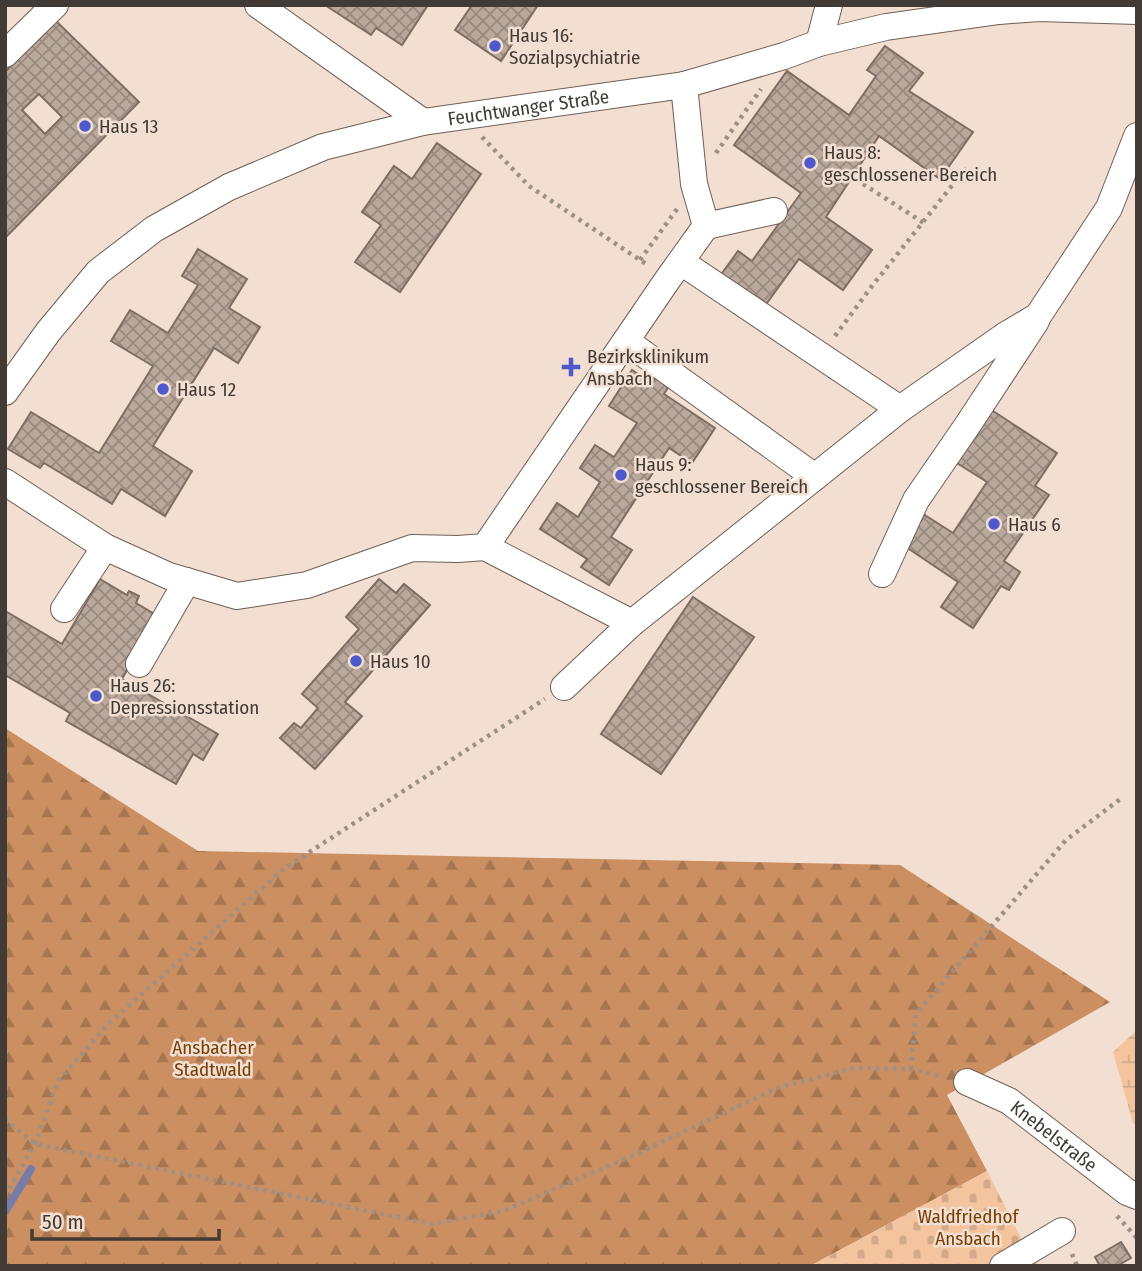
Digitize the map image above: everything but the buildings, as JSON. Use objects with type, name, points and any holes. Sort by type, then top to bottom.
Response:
[{"type":"street","points":[[5,54],[55,5]]},
{"type":"street","points":[[258,5],[423,122]]},
{"type":"street","points":[[819,43],[829,5]]},
{"type":"street","name":"Feuchtwanger Straße","points":[[5,392],[48,332],[98,272],[154,229],[229,187],[323,147],[423,122],[684,85],[819,43],[886,27],[997,8],[1137,11]]},
{"type":"street","points":[[684,85],[694,184],[706,226]]},
{"type":"street","points":[[881,573],[916,500],[1110,208],[1137,136]]},
{"type":"street","points":[[485,547],[706,226],[774,211]]},
{"type":"street","points":[[674,270],[821,356],[901,409]]},
{"type":"street","points":[[564,687],[632,623],[901,409],[1006,335],[1038,316]]},
{"type":"street","points":[[626,341],[815,477]]},
{"type":"street","points":[[5,482],[105,547],[169,576],[237,596],[307,585],[412,548],[485,547],[632,623]]},
{"type":"street","points":[[64,609],[105,547]]},
{"type":"street","points":[[139,664],[187,581]]},
{"type":"street","name":"Knebelstraße","points":[[967,1082],[1009,1101],[1127,1192],[1137,1196]]},
{"type":"street","points":[[1003,1266],[1062,1231]]},
{"type":"path","points":[[462,116],[529,187],[674,270]]},
{"type":"path","points":[[821,356],[872,286],[966,169]]},
{"type":"path","points":[[863,184],[924,223]]},
{"type":"path","points":[[5,1196],[35,1144],[58,1082],[110,1023],[285,867],[564,687]]},
{"type":"path","points":[[911,1069],[916,1014],[1066,840],[1124,797]]},
{"type":"path","points":[[5,1119],[35,1144],[432,1224],[503,1211],[632,1156],[777,1088],[854,1068],[911,1069],[967,1082]]},
{"type":"path","points":[[1115,1213],[1137,1238]]},
{"type":"green space","name":"Ansbacher Stadtwald","points":[[5,728],[198,851],[900,865],[1110,1002],[947,1095],[987,1171],[810,1266],[5,1266]]},
{"type":"green space","points":[[1137,1030],[1137,1126],[1133,1123],[1113,1052]]},
{"type":"green space","name":"Waldfriedhof Ansbach","points":[[987,1171],[1021,1238],[1039,1266],[810,1266]]},
{"type":"waterway","points":[[5,1212],[31,1169]]},
{"type":"place","name":"Haus 16: Sozialpsychiatrie","points":[[495,46]]},
{"type":"place","name":"Haus 13","points":[[85,126]]},
{"type":"place","name":"Haus 8: geschlossener Bereich","points":[[810,163]]},
{"type":"place","name":"Bezirksklinikum Ansbach","points":[[571,367]]},
{"type":"place","name":"Haus 12","points":[[163,389]]},
{"type":"place","name":"Haus 9: geschlossener Bereich","points":[[621,475]]},
{"type":"place","name":"Haus 6","points":[[994,524]]},
{"type":"place","name":"Haus 10","points":[[356,661]]},
{"type":"place","name":"Haus 26: Depressionsstation","points":[[96,696]]}]
